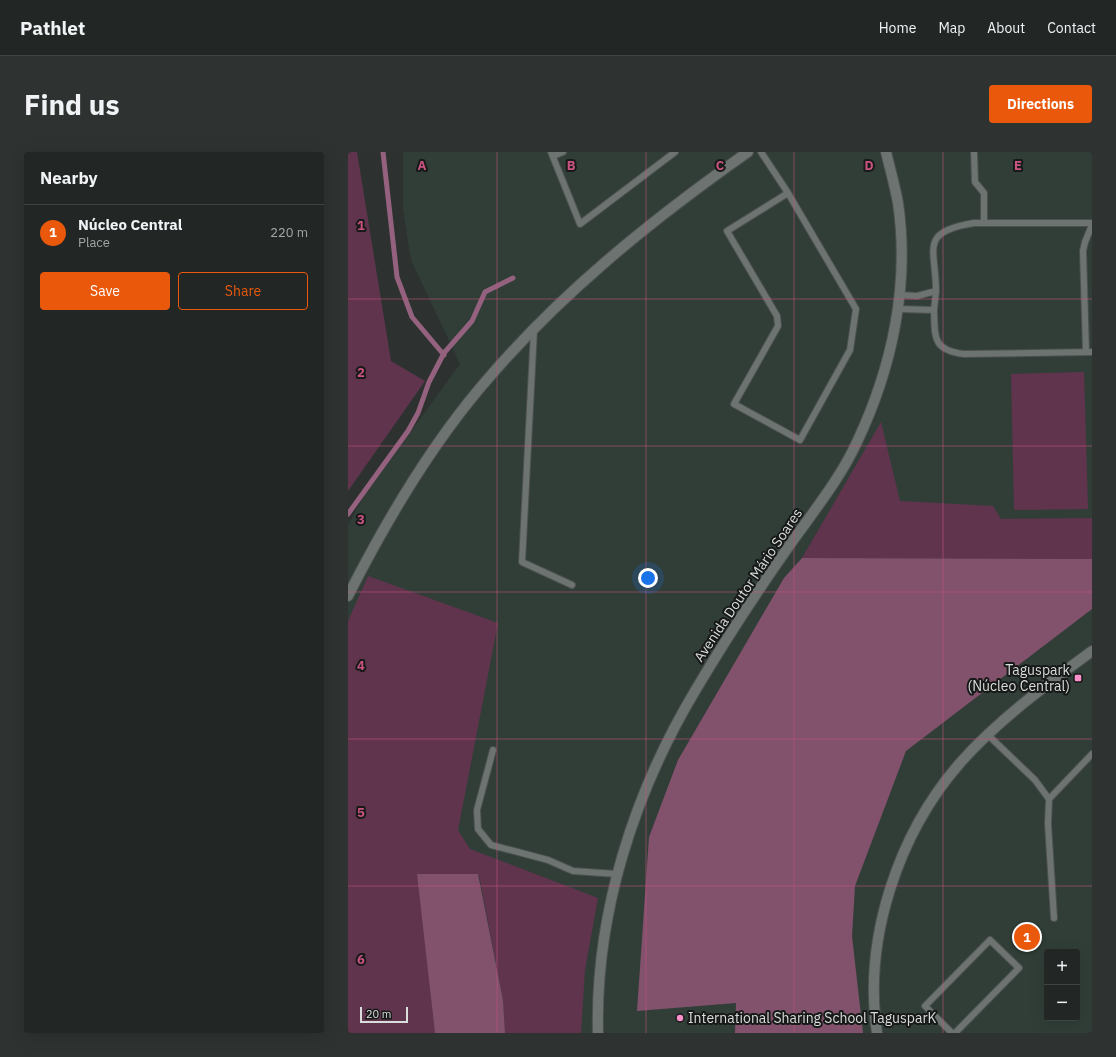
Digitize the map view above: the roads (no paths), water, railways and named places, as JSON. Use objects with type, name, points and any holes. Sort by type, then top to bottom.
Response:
[{"type":"street","points":[[348,596],[370,552],[427,459],[479,389],[534,328],[622,246],[690,193],[748,152]]},
{"type":"street","name":"Avenida Doutor Mário Soares","points":[[598,1033],[601,953],[617,874],[642,797],[669,737],[695,691],[727,640],[825,495],[857,442],[887,362],[900,294],[901,241],[898,203],[886,152]]},
{"type":"street","points":[[877,1033],[874,1013],[875,969],[881,923],[894,878],[916,828],[938,790],[961,762],[988,735],[1056,678],[1092,651]]},
{"type":"lane","points":[[564,152],[552,154],[580,224],[675,152]]},
{"type":"lane","points":[[761,152],[788,193],[856,309],[850,350],[800,440],[734,404],[778,326],[777,316],[727,231],[788,193]]},
{"type":"lane","points":[[974,152],[975,182],[984,193],[984,223]]},
{"type":"lane","points":[[984,223],[1092,224],[1083,251],[1089,351],[964,354],[950,352],[940,348],[935,337],[934,310],[936,290],[932,247],[936,239],[944,231],[954,226],[984,223]]},
{"type":"lane","points":[[900,294],[917,296],[936,290]]},
{"type":"lane","points":[[898,309],[934,310]]},
{"type":"lane","points":[[534,328],[522,562],[572,585]]},
{"type":"lane","points":[[988,735],[1035,780],[1049,799],[1048,824],[1054,918]]},
{"type":"lane","points":[[493,750],[477,810],[478,829],[491,844],[548,860],[573,871],[617,874]]},
{"type":"lane","points":[[1049,799],[1092,754]]},
{"type":"lane","points":[[952,1033],[925,1006],[990,940],[1015,959],[1019,968],[955,1033]]},
{"type":"waterway","points":[[383,152],[397,277],[412,317],[444,355]]},
{"type":"waterway","points":[[348,514],[408,431],[418,413],[429,382],[444,353],[472,321],[485,292],[513,278]]},
{"type":"place","name":"Taguspark (Núcleo Central)","points":[[1078,678]]},
{"type":"place","name":"Núcleo Central","points":[[1027,937]]},
{"type":"place","name":"International Sharing School TagusparK","points":[[680,1018]]}]
